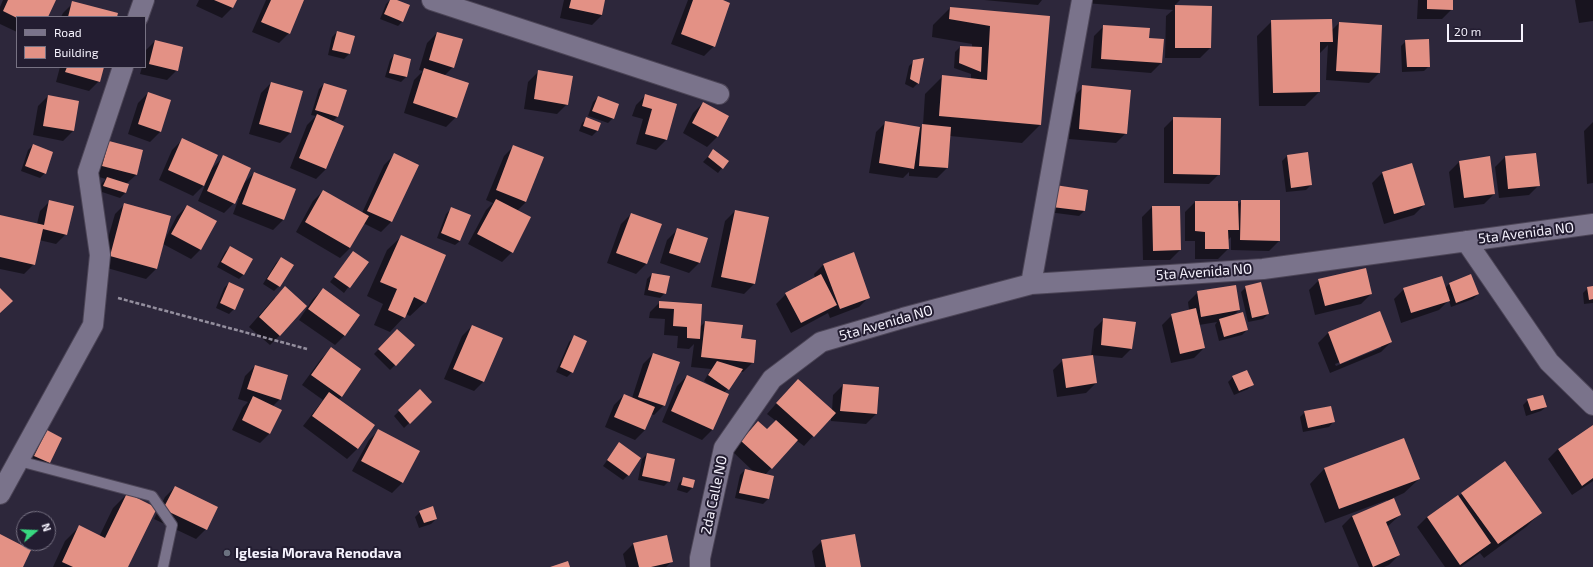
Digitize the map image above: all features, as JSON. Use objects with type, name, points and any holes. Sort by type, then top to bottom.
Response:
[{"type":"street","points":[[138,16],[144,0]]},
{"type":"street","points":[[432,0],[719,94]]},
{"type":"street","points":[[1031,284],[1082,0]]},
{"type":"street","points":[[0,494],[19,462],[93,325],[100,255],[88,172],[123,68]]},
{"type":"street","name":"5ta Avenida NO","points":[[821,342],[903,318],[1031,284],[1263,268],[1593,224]]},
{"type":"street","points":[[1466,241],[1549,362],[1593,405]]},
{"type":"street","name":"2da Calle NO","points":[[700,567],[700,558],[724,448],[772,379],[821,342]]},
{"type":"lane","points":[[19,462],[152,496],[172,525],[164,567]]},
{"type":"path","points":[[96,292],[307,349]]},
{"type":"building","points":[[8,0],[56,0],[48,16],[16,16],[16,18],[3,11]]},
{"type":"building","points":[[214,0],[237,0],[233,8]]},
{"type":"building","points":[[271,0],[304,0],[290,34],[261,22]]},
{"type":"building","points":[[390,0],[397,0],[410,5],[403,22],[384,14]]},
{"type":"building","points":[[571,0],[605,0],[602,15],[569,8]]},
{"type":"building","points":[[693,0],[723,0],[730,3],[715,47],[681,34]]},
{"type":"building","points":[[1427,0],[1453,0],[1453,10],[1427,9]]},
{"type":"building","points":[[72,1],[118,13],[117,16],[68,16]]},
{"type":"building","points":[[1175,5],[1212,6],[1211,48],[1175,48]]},
{"type":"building","points":[[950,7],[1050,16],[1041,125],[939,116],[942,75],[987,80],[990,26],[949,19]]},
{"type":"building","points":[[1332,19],[1333,42],[1320,42],[1320,92],[1273,93],[1271,20]]},
{"type":"building","points":[[1339,22],[1382,25],[1380,73],[1336,71]]},
{"type":"building","points":[[1103,25],[1150,28],[1149,38],[1164,39],[1162,63],[1101,59]]},
{"type":"building","points":[[337,31],[355,36],[350,54],[332,50]]},
{"type":"building","points":[[437,32],[463,39],[454,68],[429,60]]},
{"type":"building","points":[[1429,39],[1430,67],[1407,67],[1405,40]]},
{"type":"building","points":[[155,40],[183,47],[178,71],[149,64]]},
{"type":"building","points":[[960,46],[982,47],[981,72],[959,63]]},
{"type":"building","points":[[394,54],[411,59],[407,77],[389,73]]},
{"type":"building","points":[[924,58],[919,84],[910,79],[913,60]]},
{"type":"building","points":[[67,68],[104,68],[100,82],[65,72]]},
{"type":"building","points":[[424,68],[469,83],[457,118],[413,103]]},
{"type":"building","points":[[538,70],[573,76],[568,105],[534,99]]},
{"type":"building","points":[[271,82],[303,91],[291,133],[259,124]]},
{"type":"building","points":[[324,83],[347,90],[338,117],[315,110]]},
{"type":"building","points":[[1082,85],[1131,90],[1127,134],[1079,129]]},
{"type":"building","points":[[148,92],[171,100],[161,132],[138,124]]},
{"type":"building","points":[[645,94],[677,104],[667,140],[645,134],[652,109],[642,106]]},
{"type":"building","points":[[48,95],[79,101],[74,131],[43,126]]},
{"type":"building","points":[[598,96],[619,104],[614,119],[592,111]]},
{"type":"building","points":[[703,102],[729,116],[718,137],[692,123]]},
{"type":"building","points":[[317,114],[344,126],[326,169],[299,158]]},
{"type":"building","points":[[586,117],[601,123],[598,131],[583,126]]},
{"type":"building","points":[[1173,117],[1221,118],[1220,175],[1173,174]]},
{"type":"building","points":[[885,121],[920,127],[914,169],[879,163]]},
{"type":"building","points":[[922,124],[951,127],[948,168],[919,166]]},
{"type":"building","points":[[182,138],[218,155],[204,186],[168,170]]},
{"type":"building","points":[[109,141],[143,150],[137,175],[102,166]]},
{"type":"building","points":[[33,144],[53,152],[46,174],[25,166]]},
{"type":"building","points":[[513,145],[544,157],[526,202],[496,190]]},
{"type":"building","points":[[713,149],[729,161],[723,169],[708,157]]},
{"type":"building","points":[[1308,152],[1312,185],[1291,188],[1287,155]]},
{"type":"building","points":[[394,153],[419,165],[392,222],[367,211]]},
{"type":"building","points":[[1536,153],[1540,186],[1508,189],[1505,156]]},
{"type":"building","points":[[223,155],[251,168],[235,204],[207,191]]},
{"type":"building","points":[[1490,156],[1495,194],[1464,198],[1459,161]]},
{"type":"building","points":[[1412,163],[1425,205],[1394,214],[1382,172]]},
{"type":"building","points":[[254,172],[296,189],[284,220],[242,204]]},
{"type":"building","points":[[107,177],[129,184],[126,193],[103,186]]},
{"type":"building","points":[[1055,185],[1088,190],[1085,211],[1052,207]]},
{"type":"building","points":[[323,190],[369,216],[350,248],[305,222]]},
{"type":"building","points":[[496,199],[531,217],[513,253],[477,234]]},
{"type":"building","points":[[49,200],[74,206],[67,235],[43,229],[35,265],[0,257],[0,215],[44,225]]},
{"type":"building","points":[[1241,200],[1280,200],[1280,241],[1240,240]]},
{"type":"building","points":[[1195,201],[1238,201],[1239,230],[1228,230],[1229,249],[1205,249],[1205,232],[1195,231]]},
{"type":"building","points":[[124,203],[171,216],[157,269],[110,256]]},
{"type":"building","points":[[187,205],[217,221],[201,250],[171,234]]},
{"type":"building","points":[[1152,206],[1180,206],[1181,250],[1153,251]]},
{"type":"building","points":[[451,207],[471,215],[460,241],[441,233]]},
{"type":"building","points":[[735,210],[769,217],[755,284],[721,277]]},
{"type":"building","points":[[631,213],[662,224],[647,264],[616,253]]},
{"type":"building","points":[[677,228],[708,238],[700,263],[669,253]]},
{"type":"building","points":[[401,235],[446,255],[426,303],[414,297],[405,318],[388,310],[397,289],[380,282]]},
{"type":"building","points":[[230,246],[253,259],[244,275],[221,262]]},
{"type":"building","points":[[353,251],[369,262],[350,288],[334,277]]},
{"type":"building","points":[[854,252],[870,298],[840,309],[823,264]]},
{"type":"building","points":[[281,257],[294,265],[280,287],[267,279]]},
{"type":"building","points":[[1366,268],[1372,294],[1325,306],[1318,279]]},
{"type":"building","points":[[652,273],[670,276],[666,294],[648,290]]},
{"type":"building","points":[[821,274],[837,305],[801,323],[785,293]]},
{"type":"building","points":[[1471,274],[1479,294],[1456,303],[1449,283]]},
{"type":"building","points":[[1442,276],[1450,301],[1411,313],[1403,288]]},
{"type":"building","points":[[229,282],[244,289],[235,310],[220,303]]},
{"type":"building","points":[[1261,282],[1269,314],[1252,318],[1245,286]]},
{"type":"building","points":[[1236,285],[1240,310],[1201,317],[1197,291]]},
{"type":"building","points":[[285,286],[307,306],[280,336],[259,317]]},
{"type":"building","points":[[1593,286],[1593,299],[1589,300],[1587,287]]},
{"type":"building","points":[[0,288],[13,301],[0,313]]},
{"type":"building","points":[[323,288],[360,315],[345,336],[308,309]]},
{"type":"building","points":[[659,301],[702,304],[700,339],[687,338],[687,327],[673,326],[674,309],[659,308]]},
{"type":"building","points":[[1196,308],[1205,348],[1180,354],[1171,314]]},
{"type":"building","points":[[1380,311],[1392,342],[1340,364],[1328,332]]},
{"type":"building","points":[[1243,312],[1248,330],[1224,337],[1219,319]]},
{"type":"building","points":[[1103,318],[1136,322],[1132,349],[1101,345]]},
{"type":"building","points":[[705,321],[743,325],[741,338],[756,340],[754,363],[701,357]]},
{"type":"building","points":[[472,325],[503,338],[484,382],[453,369]]},
{"type":"building","points":[[397,329],[415,345],[396,366],[378,349]]},
{"type":"building","points":[[574,335],[587,341],[573,373],[560,367]]},
{"type":"building","points":[[331,347],[361,369],[342,397],[311,375]]},
{"type":"building","points":[[653,353],[680,362],[665,406],[638,397]]},
{"type":"building","points":[[1093,355],[1097,383],[1066,388],[1062,359]]},
{"type":"building","points":[[717,361],[743,369],[729,390],[708,375]]},
{"type":"building","points":[[255,365],[288,375],[281,400],[247,389]]},
{"type":"building","points":[[1247,370],[1254,385],[1239,391],[1232,376]]},
{"type":"building","points":[[687,375],[729,394],[713,430],[671,411]]},
{"type":"building","points":[[798,379],[836,413],[814,437],[776,403]]},
{"type":"building","points":[[843,384],[879,387],[877,414],[840,411]]},
{"type":"building","points":[[420,389],[432,402],[410,424],[398,410]]},
{"type":"building","points":[[329,392],[375,425],[358,449],[312,416]]},
{"type":"building","points":[[624,394],[655,407],[645,430],[614,417]]},
{"type":"building","points":[[1543,395],[1547,407],[1531,411],[1527,399]]},
{"type":"building","points":[[253,396],[282,410],[270,434],[242,420]]},
{"type":"building","points":[[1331,406],[1335,422],[1308,428],[1304,411]]},
{"type":"building","points":[[776,420],[798,440],[772,469],[741,441],[758,421],[767,429]]},
{"type":"building","points":[[1593,425],[1593,478],[1582,486],[1558,449]]},
{"type":"building","points":[[378,429],[420,451],[403,483],[361,461]]},
{"type":"building","points":[[47,430],[62,438],[50,463],[34,456]]},
{"type":"building","points":[[1404,438],[1420,479],[1339,509],[1324,468]]},
{"type":"building","points":[[619,442],[641,458],[629,476],[607,460]]},
{"type":"building","points":[[647,453],[675,459],[670,482],[642,476]]},
{"type":"building","points":[[1505,461],[1542,513],[1498,544],[1461,493]]},
{"type":"building","points":[[745,469],[774,476],[769,499],[739,493]]},
{"type":"building","points":[[683,477],[695,480],[693,488],[681,485]]},
{"type":"building","points":[[175,486],[218,507],[207,530],[163,509]]},
{"type":"building","points":[[127,493],[157,508],[128,567],[73,567],[62,562],[79,525],[105,538]]},
{"type":"building","points":[[1458,495],[1491,543],[1460,565],[1427,517]]},
{"type":"building","points":[[1394,498],[1401,515],[1386,522],[1400,555],[1373,567],[1352,516]]},
{"type":"building","points":[[433,506],[437,519],[424,523],[419,511]]},
{"type":"building","points":[[0,534],[16,542],[16,551],[31,551],[23,567],[0,567]]},
{"type":"building","points":[[855,534],[861,567],[826,567],[821,540]]},
{"type":"building","points":[[667,535],[673,562],[651,567],[639,567],[633,543]]},
{"type":"building","points":[[568,561],[570,567],[550,567]]},
{"type":"place","name":"Iglesia Morava Renodava","points":[[227,553]]}]
